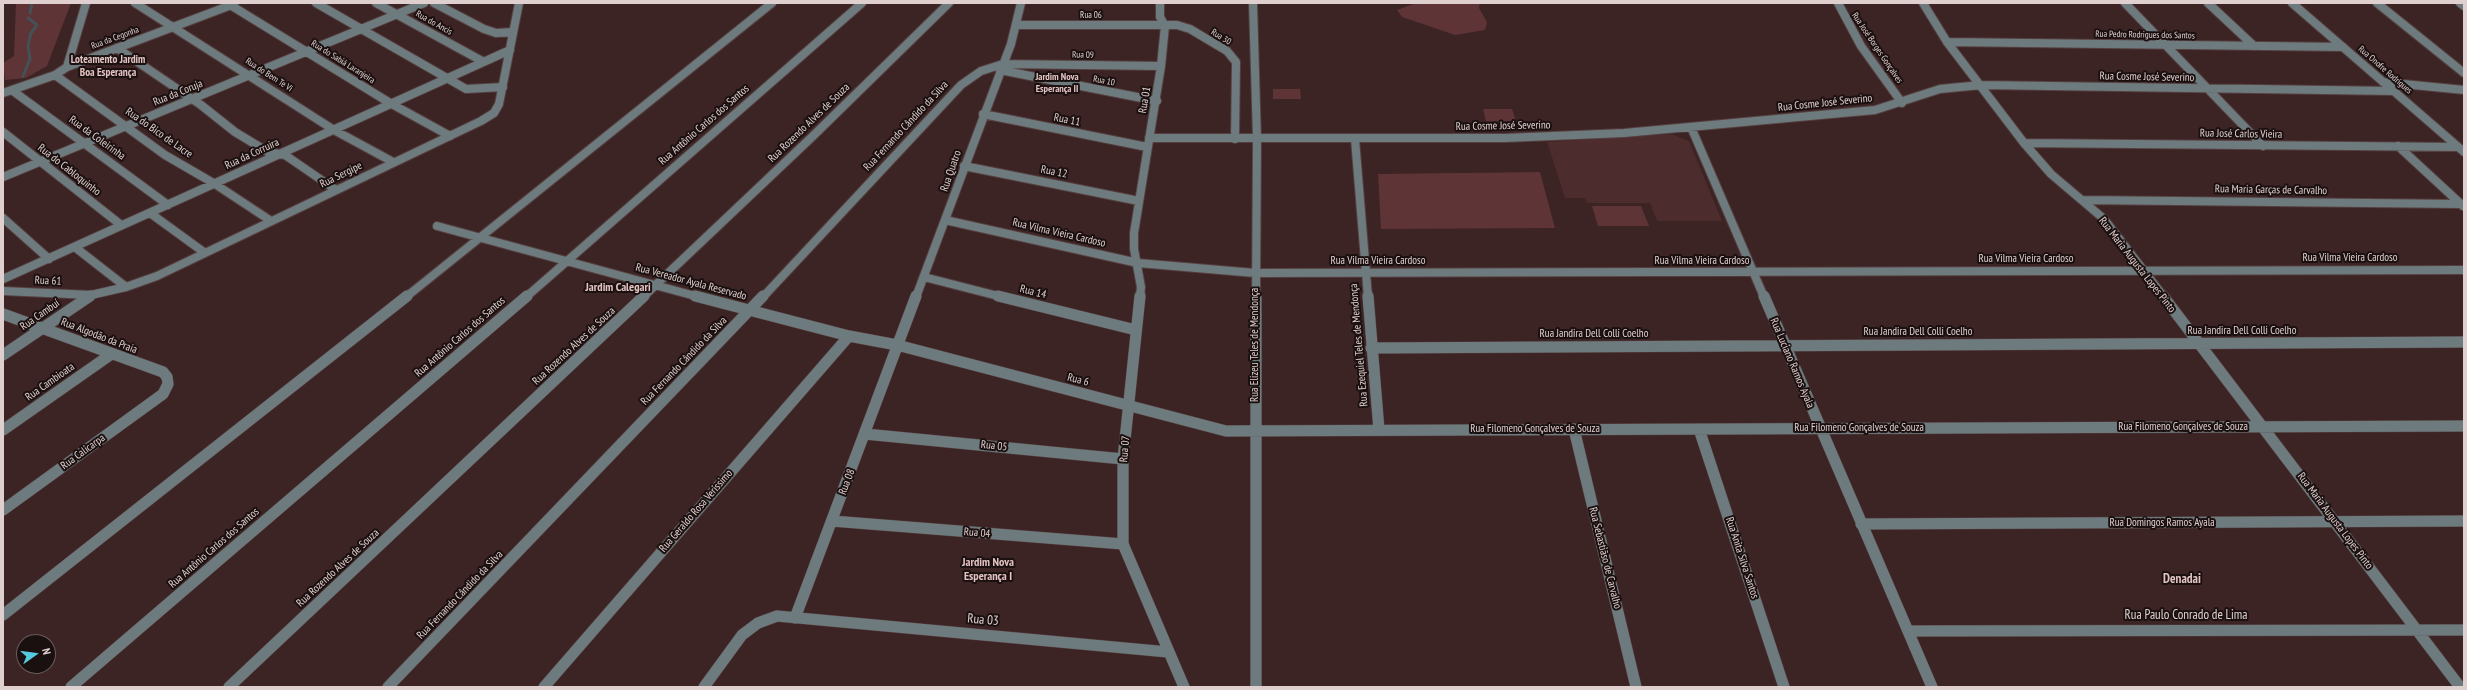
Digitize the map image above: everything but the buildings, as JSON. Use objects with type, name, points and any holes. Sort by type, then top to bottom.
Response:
[{"type":"street","points":[[67,67],[86,3]]},
{"type":"street","name":"Rua do Bem Te Vi","points":[[135,3],[251,74],[334,130],[393,162]]},
{"type":"street","points":[[316,3],[466,89],[503,87]]},
{"type":"street","name":"Rua do Ancis","points":[[376,3],[482,61]]},
{"type":"street","name":"Rua da Coruja","points":[[3,177],[424,3]]},
{"type":"street","points":[[434,3],[484,29],[496,33],[513,32]]},
{"type":"street","name":"Rua Sergipe","points":[[91,295],[126,287],[157,276],[450,136],[494,113],[499,104],[503,87],[519,3]]},
{"type":"street","points":[[3,615],[479,239],[772,3]]},
{"type":"street","name":"Rua Antônio Carlos dos Santos","points":[[71,687],[567,261],[862,3]]},
{"type":"street","name":"Rua Rozendo Alves de Souza","points":[[229,687],[813,136],[949,3]]},
{"type":"street","name":"Rua Quatro","points":[[897,345],[924,277],[983,114],[1002,67],[1016,25],[1021,3]]},
{"type":"street","name":"Rua 01","points":[[1139,200],[1148,142],[1157,101],[1161,66],[1165,26],[1160,17],[1160,3]]},
{"type":"street","name":"Rua Elizeu Teles de Mendonça","points":[[1253,3],[1257,140],[1255,273],[1256,687]]},
{"type":"street","name":"Rua José Borges Gonçalves","points":[[1838,3],[1861,46],[1902,103]]},
{"type":"street","name":"Rua Maria Augusta Lopes Pinto","points":[[1923,3],[1948,42],[2024,143],[2051,174],[2104,219],[2198,344],[2264,426],[2460,687]]},
{"type":"street","points":[[2125,3],[2263,146]]},
{"type":"street","points":[[2208,3],[2254,46]]},
{"type":"street","name":"Rua Onofre Rodrigues","points":[[2292,3],[2461,149]]},
{"type":"street","points":[[2376,3],[2464,73]]},
{"type":"street","points":[[2460,3],[2464,6]]},
{"type":"street","name":"Rua da Cegonha","points":[[3,93],[55,75],[67,67],[231,4]]},
{"type":"street","name":"Rua do Sabiá Laranjeira","points":[[231,4],[390,103],[450,136]]},
{"type":"street","name":"Rua 06","points":[[1016,25],[1165,26]]},
{"type":"street","name":"Rua 30","points":[[1165,26],[1177,25],[1190,29],[1233,56],[1236,62],[1235,139]]},
{"type":"street","name":"Rua Pedro Rodrigues dos Santos","points":[[1948,42],[2166,46],[2343,47]]},
{"type":"street","points":[[117,48],[191,100],[201,105],[235,132],[276,155],[285,155],[336,190]]},
{"type":"street","name":"Rua da Corruira","points":[[3,279],[76,248],[482,61],[510,50]]},
{"type":"street","name":"Rua 09","points":[[1002,67],[1161,66]]},
{"type":"street","name":"Rua 10","points":[[1002,67],[1157,101]]},
{"type":"street","name":"Rua Fernando Cândido da Silva","points":[[388,687],[750,310],[961,85],[981,71],[1002,67]]},
{"type":"street","name":"Rua do Bico de Lacre","points":[[55,75],[165,154],[215,184],[271,221]]},
{"type":"street","points":[[2383,82],[2464,90]]},
{"type":"street","name":"Rua Cosme José Severino","points":[[1257,140],[1505,138],[1624,133],[1845,113],[1902,103],[1912,97],[1940,89],[1981,85],[2393,91]]},
{"type":"street","name":"Rua da Coleirinha","points":[[12,91],[168,205]]},
{"type":"street","name":"Rua 11","points":[[983,114],[1148,142],[1235,139],[1257,140]]},
{"type":"street","name":"Rua Luciano Ramos Ayala","points":[[1691,127],[1932,687]]},
{"type":"street","name":"Rua do Cabloquinho","points":[[3,132],[121,226]]},
{"type":"street","name":"Rua Ezequiel Teles de Mendonça","points":[[1355,139],[1378,430]]},
{"type":"street","name":"Rua José Carlos Vieira","points":[[2024,143],[2398,146],[2461,149]]},
{"type":"street","points":[[2398,146],[2462,205]]},
{"type":"street","name":"Rua 12","points":[[964,166],[1139,200]]},
{"type":"street","name":"Rua 07","points":[[1139,200],[1134,233],[1134,248],[1138,263],[1141,287],[1123,459],[1123,544],[1184,687]]},
{"type":"street","name":"Rua Maria Garças de Carvalho","points":[[2082,200],[2462,205]]},
{"type":"street","points":[[150,213],[205,253]]},
{"type":"street","points":[[3,218],[49,260]]},
{"type":"street","name":"Rua Vilma Vieira Cardoso","points":[[945,220],[1138,263],[1255,273],[2464,270]]},
{"type":"street","name":"Rua Vereador Ayala Reservado","points":[[437,226],[479,239],[656,284],[849,336],[897,345]]},
{"type":"street","points":[[76,248],[126,287]]},
{"type":"street","name":"Rua 14","points":[[924,277],[1136,330]]},
{"type":"street","name":"Rua 61","points":[[3,291],[91,295]]},
{"type":"street","name":"Rua Cambuí","points":[[3,355],[91,295]]},
{"type":"street","name":"Rua Algodão da Praia","points":[[3,314],[44,328],[110,355],[163,372],[167,377],[168,384],[163,394]]},
{"type":"street","name":"Rua Geraldo Rosa Verissimo","points":[[544,687],[849,336]]},
{"type":"street","name":"Rua Jandira Dell Colli Coelho","points":[[1371,348],[2464,342]]},
{"type":"street","name":"Rua 6","points":[[897,345],[1226,431],[1255,432]]},
{"type":"street","name":"Rua 08","points":[[795,618],[897,345]]},
{"type":"street","name":"Rua Cambioata","points":[[3,430],[110,355]]},
{"type":"street","name":"Rua Calicarpa","points":[[3,510],[163,394]]},
{"type":"street","name":"Rua Filomeno Gonçalves de Souza","points":[[1255,432],[1574,429],[2464,426]]},
{"type":"street","name":"Rua Sebastiãso de Carvalho","points":[[1574,429],[1636,687]]},
{"type":"street","name":"Rua Anita Silva Santos","points":[[1699,429],[1784,687]]},
{"type":"street","name":"Rua 05","points":[[864,434],[1123,459]]},
{"type":"street","name":"Rua 04","points":[[832,521],[1123,544]]},
{"type":"street","name":"Rua Domingos Ramos Ayala","points":[[1861,524],[2336,523],[2464,521]]},
{"type":"street","name":"Rua 03","points":[[704,687],[742,635],[758,624],[777,616],[1168,652]]},
{"type":"street","name":"Rua Paulo Conrado de Lima","points":[[1909,631],[2464,630]]},
{"type":"shaded area","points":[[16,3],[71,3],[47,66],[26,78],[5,80],[3,63],[14,56]]},
{"type":"shaded area","points":[[1416,3],[1480,3],[1479,8],[1487,22],[1485,30],[1455,35],[1402,17],[1397,10]]},
{"type":"shaded area","points":[[1273,89],[1300,89],[1301,99],[1273,99]]},
{"type":"shaded area","points":[[1483,109],[1512,109],[1516,121],[1486,121]]},
{"type":"shaded area","points":[[1671,134],[1689,141],[1722,221],[1657,221],[1650,203],[1587,203],[1585,198],[1565,198],[1547,142]]},
{"type":"shaded area","points":[[1540,172],[1555,228],[1381,229],[1378,174]]},
{"type":"shaded area","points":[[1592,206],[1641,206],[1649,226],[1598,226]]},
{"type":"waterway","points":[[30,13],[32,3]]},
{"type":"waterway","points":[[23,76],[30,59],[28,46],[31,33],[37,25],[28,18]]},
{"type":"district","name":"Loteamento Jardim Boa Esperança","points":[[108,66]]},
{"type":"district","name":"Jardim Nova Esperança II","points":[[1057,82]]},
{"type":"district","name":"Jardim Calegari","points":[[618,288]]},
{"type":"district","name":"Jardim Nova Esperança I","points":[[988,570]]},
{"type":"district","name":"Denadai","points":[[2182,579]]}]
